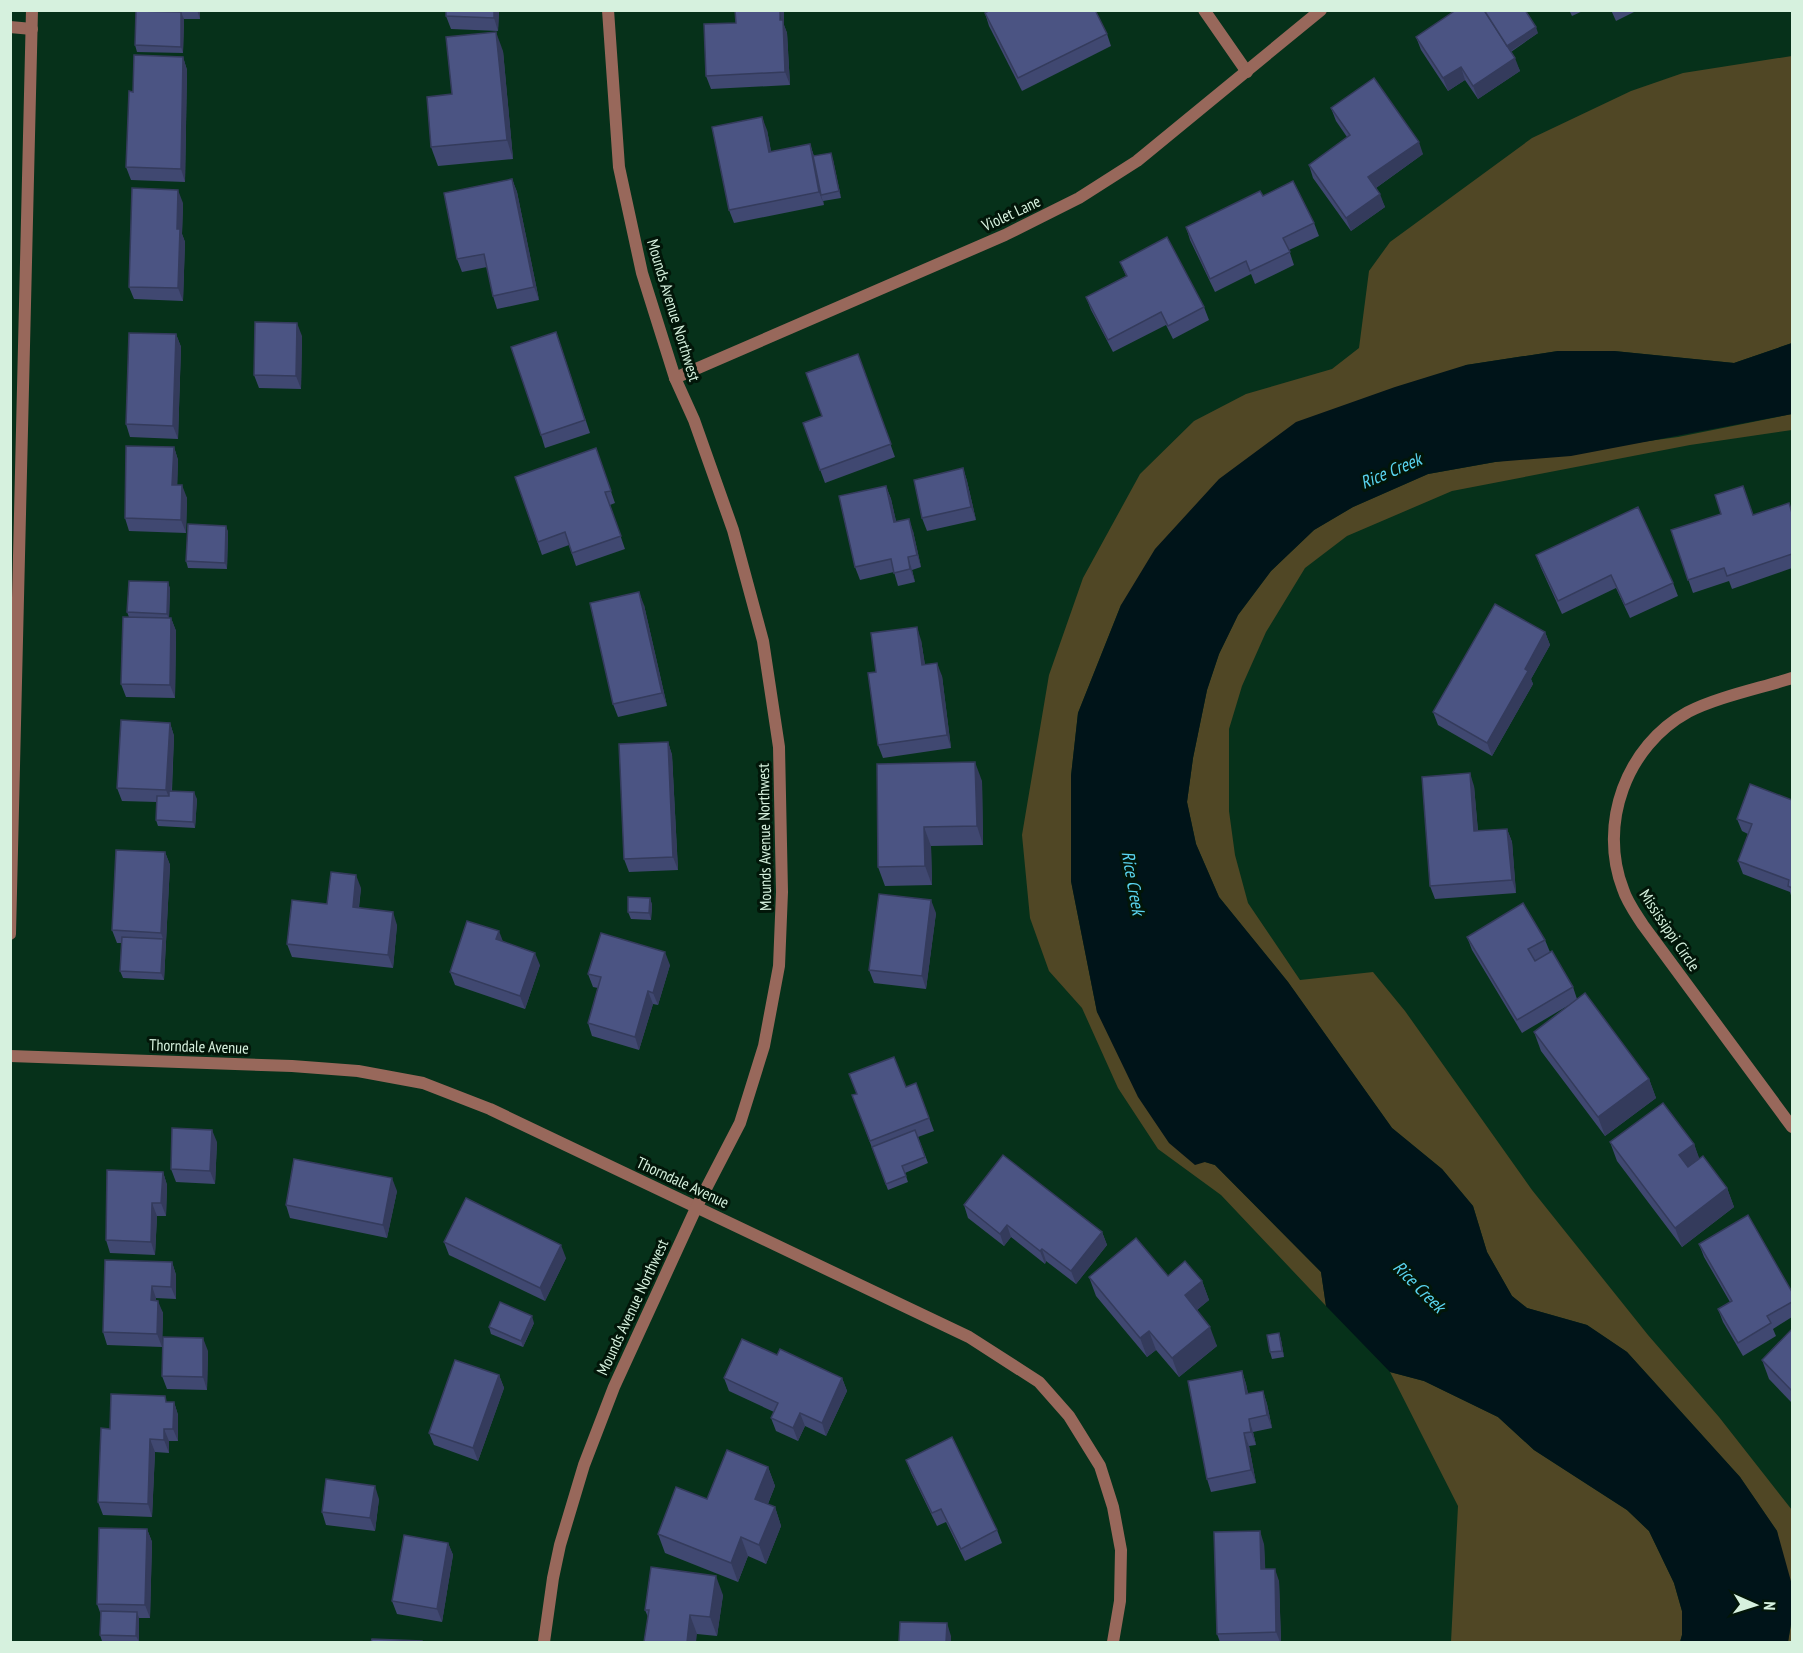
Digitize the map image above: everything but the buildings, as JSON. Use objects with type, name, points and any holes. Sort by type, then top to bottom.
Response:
[{"type":"street","points":[[10,934],[32,10]]},
{"type":"street","name":"Mounds Avenue Northwest","points":[[544,1642],[560,1545],[584,1465],[614,1387],[696,1206],[740,1123],[764,1046],[779,966],[782,892],[779,747],[762,641],[733,530],[694,420],[675,378],[642,273],[619,167],[608,10]]},
{"type":"street","points":[[1204,10],[1247,72]]},
{"type":"street","name":"Violet Lane","points":[[675,378],[1005,235],[1079,198],[1137,161],[1320,10]]},
{"type":"street","points":[[10,27],[32,29]]},
{"type":"street","name":"Mississippi Circle","points":[[1792,678],[1688,712],[1655,737],[1630,770],[1619,795],[1614,822],[1613,850],[1623,890],[1643,926],[1792,1127]]},
{"type":"street","name":"Thorndale Avenue","points":[[10,1056],[292,1066],[358,1071],[423,1083],[490,1109],[969,1337],[1039,1382],[1069,1416],[1100,1466],[1113,1507],[1121,1550],[1120,1601],[1113,1642]]},
{"type":"shaded area","points":[[1792,56],[1792,343],[1734,363],[1614,351],[1558,351],[1466,365],[1121,605],[1078,713],[1071,776],[1071,881],[1097,1012],[1205,1162],[1215,1165],[1321,1272],[1326,1306],[1221,1195],[1158,1149],[1118,1088],[1082,1008],[1049,971],[1030,918],[1022,835],[1049,675],[1083,578],[1140,474],[1194,421],[1246,394],[1332,369],[1359,348],[1369,271],[1390,242],[1532,138],[1631,91],[1683,73]]},
{"type":"shaded area","points":[[1792,414],[1792,430],[1690,445],[1452,491],[1347,536],[1305,568],[1266,632],[1242,686],[1229,729],[1229,811],[1235,855],[1248,903],[1300,980],[1373,972],[1405,1011],[1532,1190],[1648,1335],[1719,1417],[1792,1510],[1792,1618],[1777,1531],[1740,1477],[1627,1352],[1587,1325],[1527,1308],[1512,1296],[1487,1252],[1473,1206],[1442,1169],[1392,1128],[1288,982],[1219,897],[1196,844],[1187,802],[1193,758],[1207,690],[1219,654],[1238,615],[1271,571],[1314,530],[1353,507],[1428,474],[1495,462],[1678,437]]},
{"type":"shaded area","points":[[1390,1372],[1424,1381],[1498,1417],[1534,1450],[1627,1510],[1649,1531],[1674,1583],[1682,1611],[1680,1642],[1451,1642],[1458,1506]]},
{"type":"shaded area","points":[[1792,1618],[1792,1642],[1788,1642]]},
{"type":"water","name":"Rice Creek","points":[[1792,343],[1792,414],[1571,456],[1495,462],[1428,474],[1353,507],[1314,530],[1271,571],[1238,615],[1219,654],[1207,690],[1193,758],[1187,802],[1196,844],[1219,897],[1288,982],[1392,1128],[1442,1169],[1473,1206],[1487,1252],[1512,1296],[1527,1308],[1587,1325],[1627,1352],[1740,1477],[1777,1531],[1792,1585],[1792,1618],[1788,1642],[1680,1642],[1682,1611],[1674,1583],[1649,1531],[1627,1510],[1534,1450],[1498,1417],[1424,1381],[1390,1372],[1326,1306],[1321,1272],[1215,1165],[1205,1162],[1195,1165],[1169,1143],[1138,1097],[1097,1012],[1071,881],[1071,776],[1078,713],[1121,605],[1155,549],[1219,479],[1296,422],[1466,365],[1558,351],[1614,351],[1734,363]]}]
